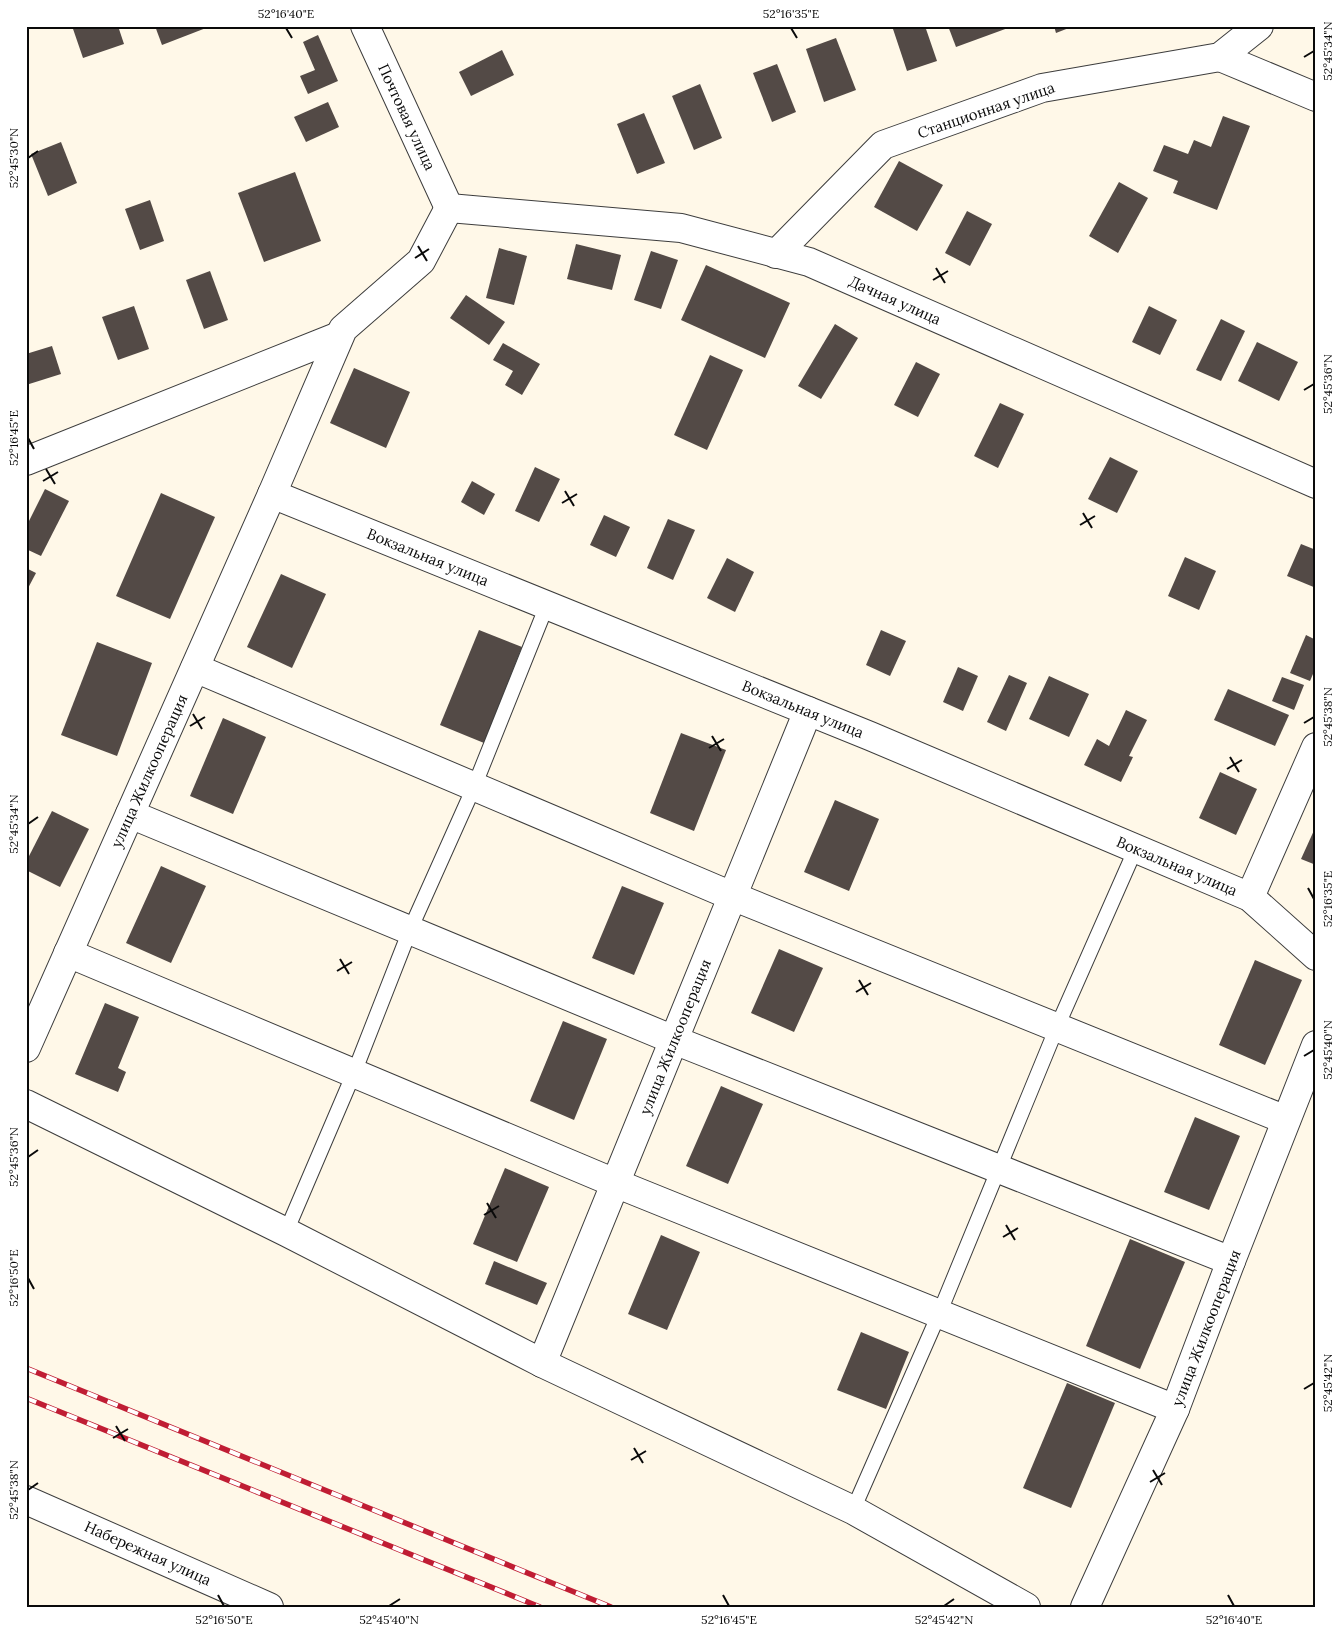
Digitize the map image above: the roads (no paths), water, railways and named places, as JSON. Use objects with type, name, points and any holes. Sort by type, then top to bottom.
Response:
[{"type":"street","name":"Почтовая улица","points":[[365,26],[449,208]]},
{"type":"street","name":"Станционная улица","points":[[776,254],[883,145],[1042,88],[1220,56],[1260,26]]},
{"type":"street","points":[[1220,56],[1316,97]]},
{"type":"street","name":"Дачная улица","points":[[449,208],[681,228],[809,262],[1316,484]]},
{"type":"street","points":[[26,461],[339,336],[342,329],[421,261],[449,208]]},
{"type":"street","name":"улица Жилкооперация","points":[[26,1048],[272,494],[339,336]]},
{"type":"street","name":"Вокзальная улица","points":[[272,494],[808,711],[1250,897],[1316,956]]},
{"type":"street","points":[[195,668],[732,896],[1286,1120]]},
{"type":"street","name":"улица Жилкооперация","points":[[542,1363],[808,711]]},
{"type":"street","points":[[1250,897],[1316,747]]},
{"type":"street","points":[[130,814],[674,1040],[1231,1260]]},
{"type":"street","points":[[68,953],[615,1183],[1175,1409]]},
{"type":"street","name":"улица Жилкооперация","points":[[1086,1607],[1175,1409],[1316,1044]]},
{"type":"street","points":[[26,1104],[286,1232],[542,1363],[853,1510],[1026,1607]]},
{"type":"street","name":"Набережная улица","points":[[26,1500],[269,1607]]},
{"type":"lane","points":[[286,1232],[354,1073],[410,930],[474,786],[547,605]]},
{"type":"lane","points":[[853,1510],[939,1314],[1057,1028],[1136,848]]},
{"type":"railway","points":[[26,1368],[611,1607]]},
{"type":"railway","points":[[26,1398],[540,1607]]}]
